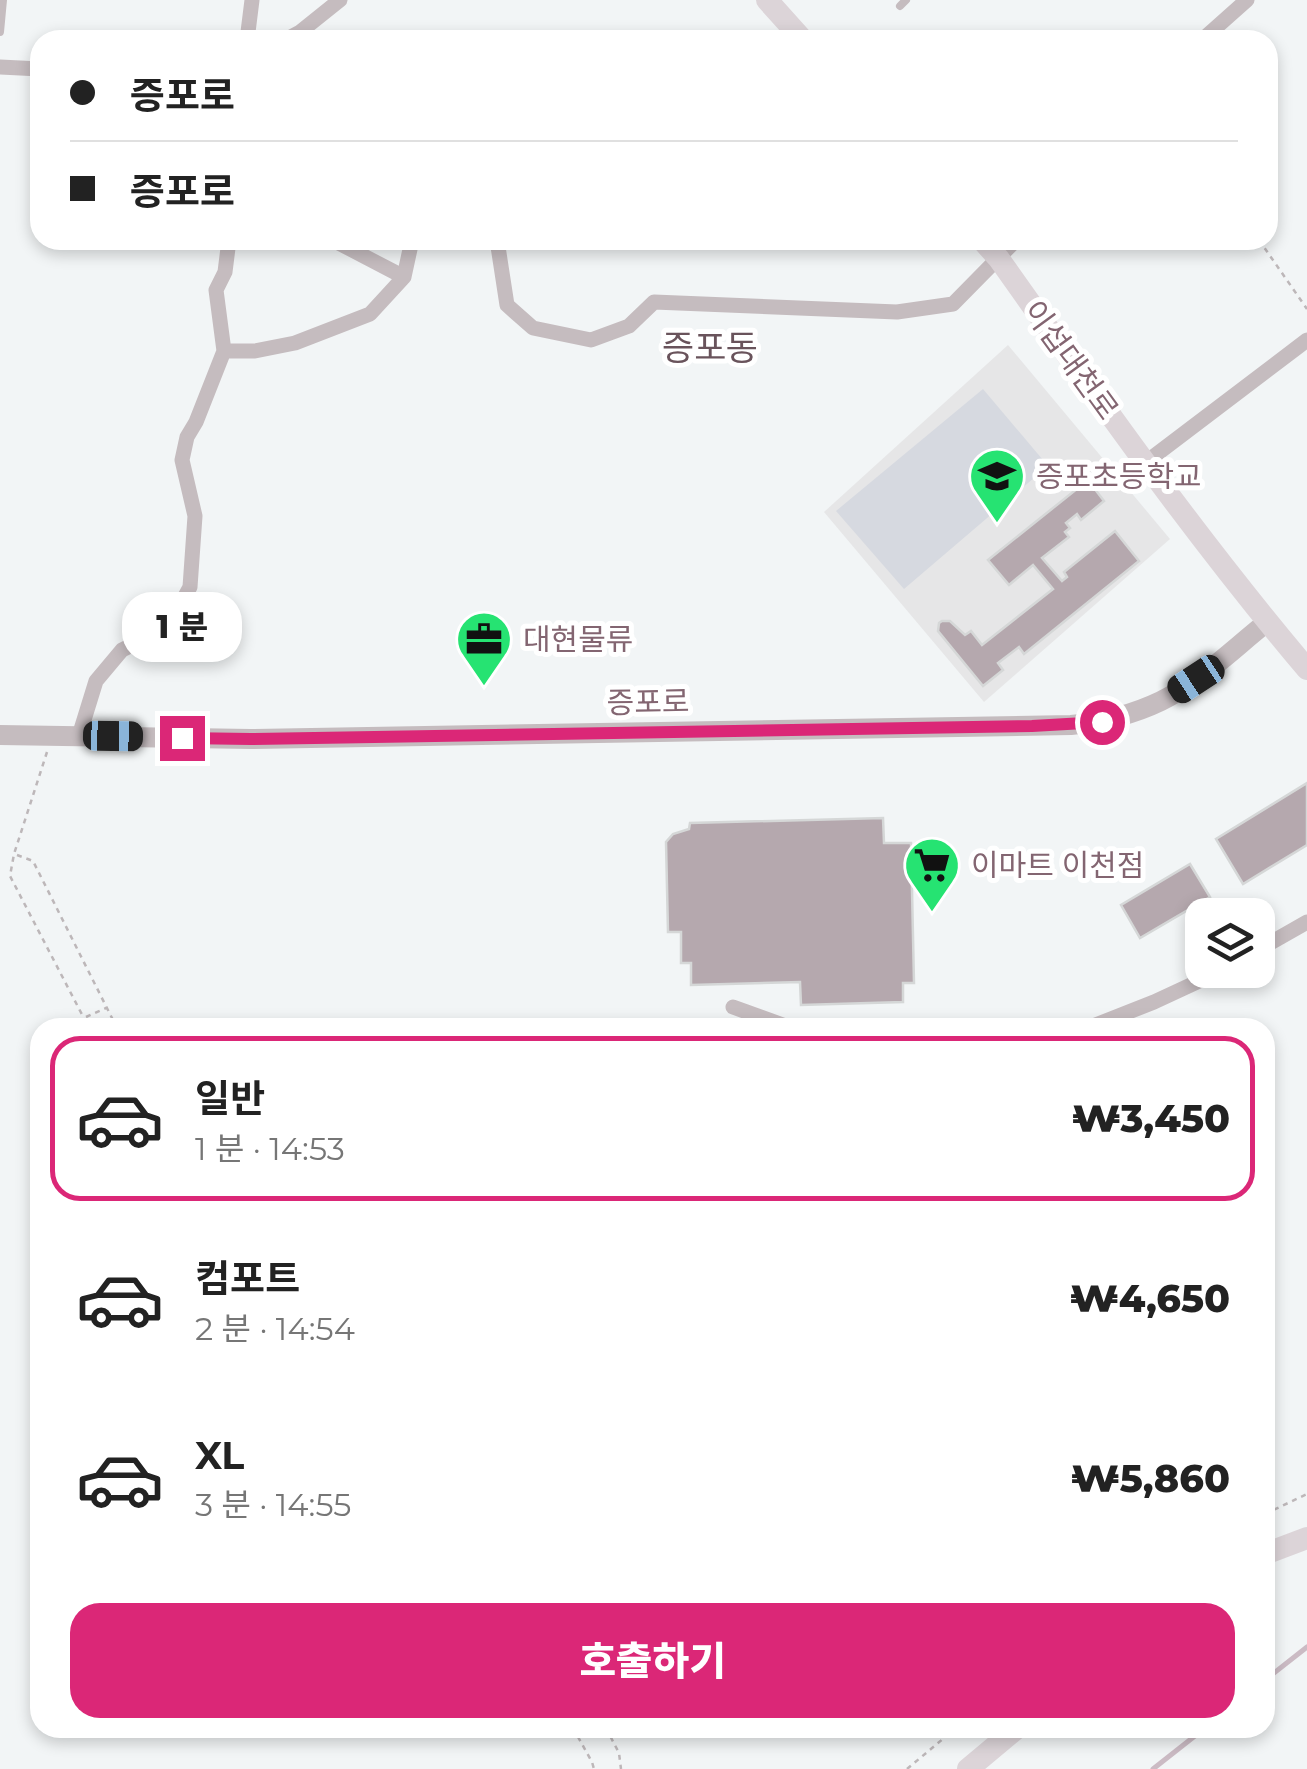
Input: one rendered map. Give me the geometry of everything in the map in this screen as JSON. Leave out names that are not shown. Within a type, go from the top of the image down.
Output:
[{"type":"main road","points":[[776,3],[796,30]]},
{"type":"main road","name":"이섭대천로","points":[[990,250],[1145,463],[1307,670]]},
{"type":"main road","points":[[1275,1550],[1307,1538]]},
{"type":"main road","points":[[968,1769],[1006,1738]]},
{"type":"street","points":[[249,30],[252,0]]},
{"type":"street","points":[[304,30],[340,0]]},
{"type":"street","points":[[1213,30],[1246,0]]},
{"type":"street","points":[[0,67],[30,68]]},
{"type":"street","points":[[78,736],[96,681],[122,650],[154,634],[177,612],[190,587],[195,516],[182,460],[186,437],[196,422],[224,350],[216,290],[225,272],[228,250]]},
{"type":"street","points":[[351,250],[404,278]]},
{"type":"street","points":[[224,350],[255,351],[294,343],[370,314],[404,278],[410,250]]},
{"type":"street","points":[[498,250],[506,305],[533,328],[591,340],[628,326],[654,302],[898,312],[953,304],[1008,250]]},
{"type":"street","points":[[1145,463],[1307,340]]},
{"type":"street","name":"증포로","points":[[0,735],[251,739],[1071,725],[1102,722],[1163,700],[1267,622]]},
{"type":"street","points":[[1275,940],[1307,922]]},
{"type":"street","points":[[1113,1018],[1185,988]]},
{"type":"street","points":[[733,1008],[762,1018]]},
{"type":"lane","points":[[0,32],[3,0]]},
{"type":"path","points":[[1266,250],[1307,308]]},
{"type":"path","points":[[52,736],[10,876],[84,1018],[106,1008]]},
{"type":"path","points":[[14,854],[33,861],[112,1018]]},
{"type":"path","points":[[1275,1509],[1307,1494]]},
{"type":"path","points":[[579,1738],[594,1769]]},
{"type":"path","points":[[611,1738],[622,1769]]},
{"type":"path","points":[[908,1769],[944,1738]]},
{"type":"shaded area","name":"증포초등학교","points":[[1008,345],[1170,539],[984,702],[824,512]]},
{"type":"shaded area","points":[[983,389],[1048,466],[904,589],[836,511]]},
{"type":"building","points":[[1088,480],[1104,501],[1081,520],[1077,514],[1066,523],[1069,537],[1042,558],[1062,581],[1067,577],[1064,572],[1115,531],[1139,561],[1024,654],[1019,647],[998,663],[1003,670],[983,686],[938,631],[939,623],[950,621],[965,635],[971,631],[982,645],[1053,589],[1033,565],[1009,585],[988,560]]},
{"type":"building","points":[[1307,783],[1307,845],[1243,884],[1216,839]]},
{"type":"building","points":[[883,818],[884,843],[911,843],[914,983],[903,983],[903,1002],[801,1005],[800,982],[691,985],[691,963],[681,963],[681,932],[668,932],[666,842],[673,834],[689,829],[690,823]]},
{"type":"building","points":[[1190,864],[1210,897],[1185,898],[1185,912],[1140,938],[1121,905]]},
{"type":"waterway","points":[[1275,1672],[1307,1647]]},
{"type":"waterway","points":[[1153,1769],[1192,1738]]},
{"type":"place","name":"증포초등학교","points":[[997,525]]},
{"type":"place","name":"대현물류","points":[[484,688]]},
{"type":"place","name":"이마트 이천점","points":[[932,914]]},
{"type":"district","name":"증포동","points":[[710,347]]},
{"type":"route","points":[[182,738],[1102,722]]}]
